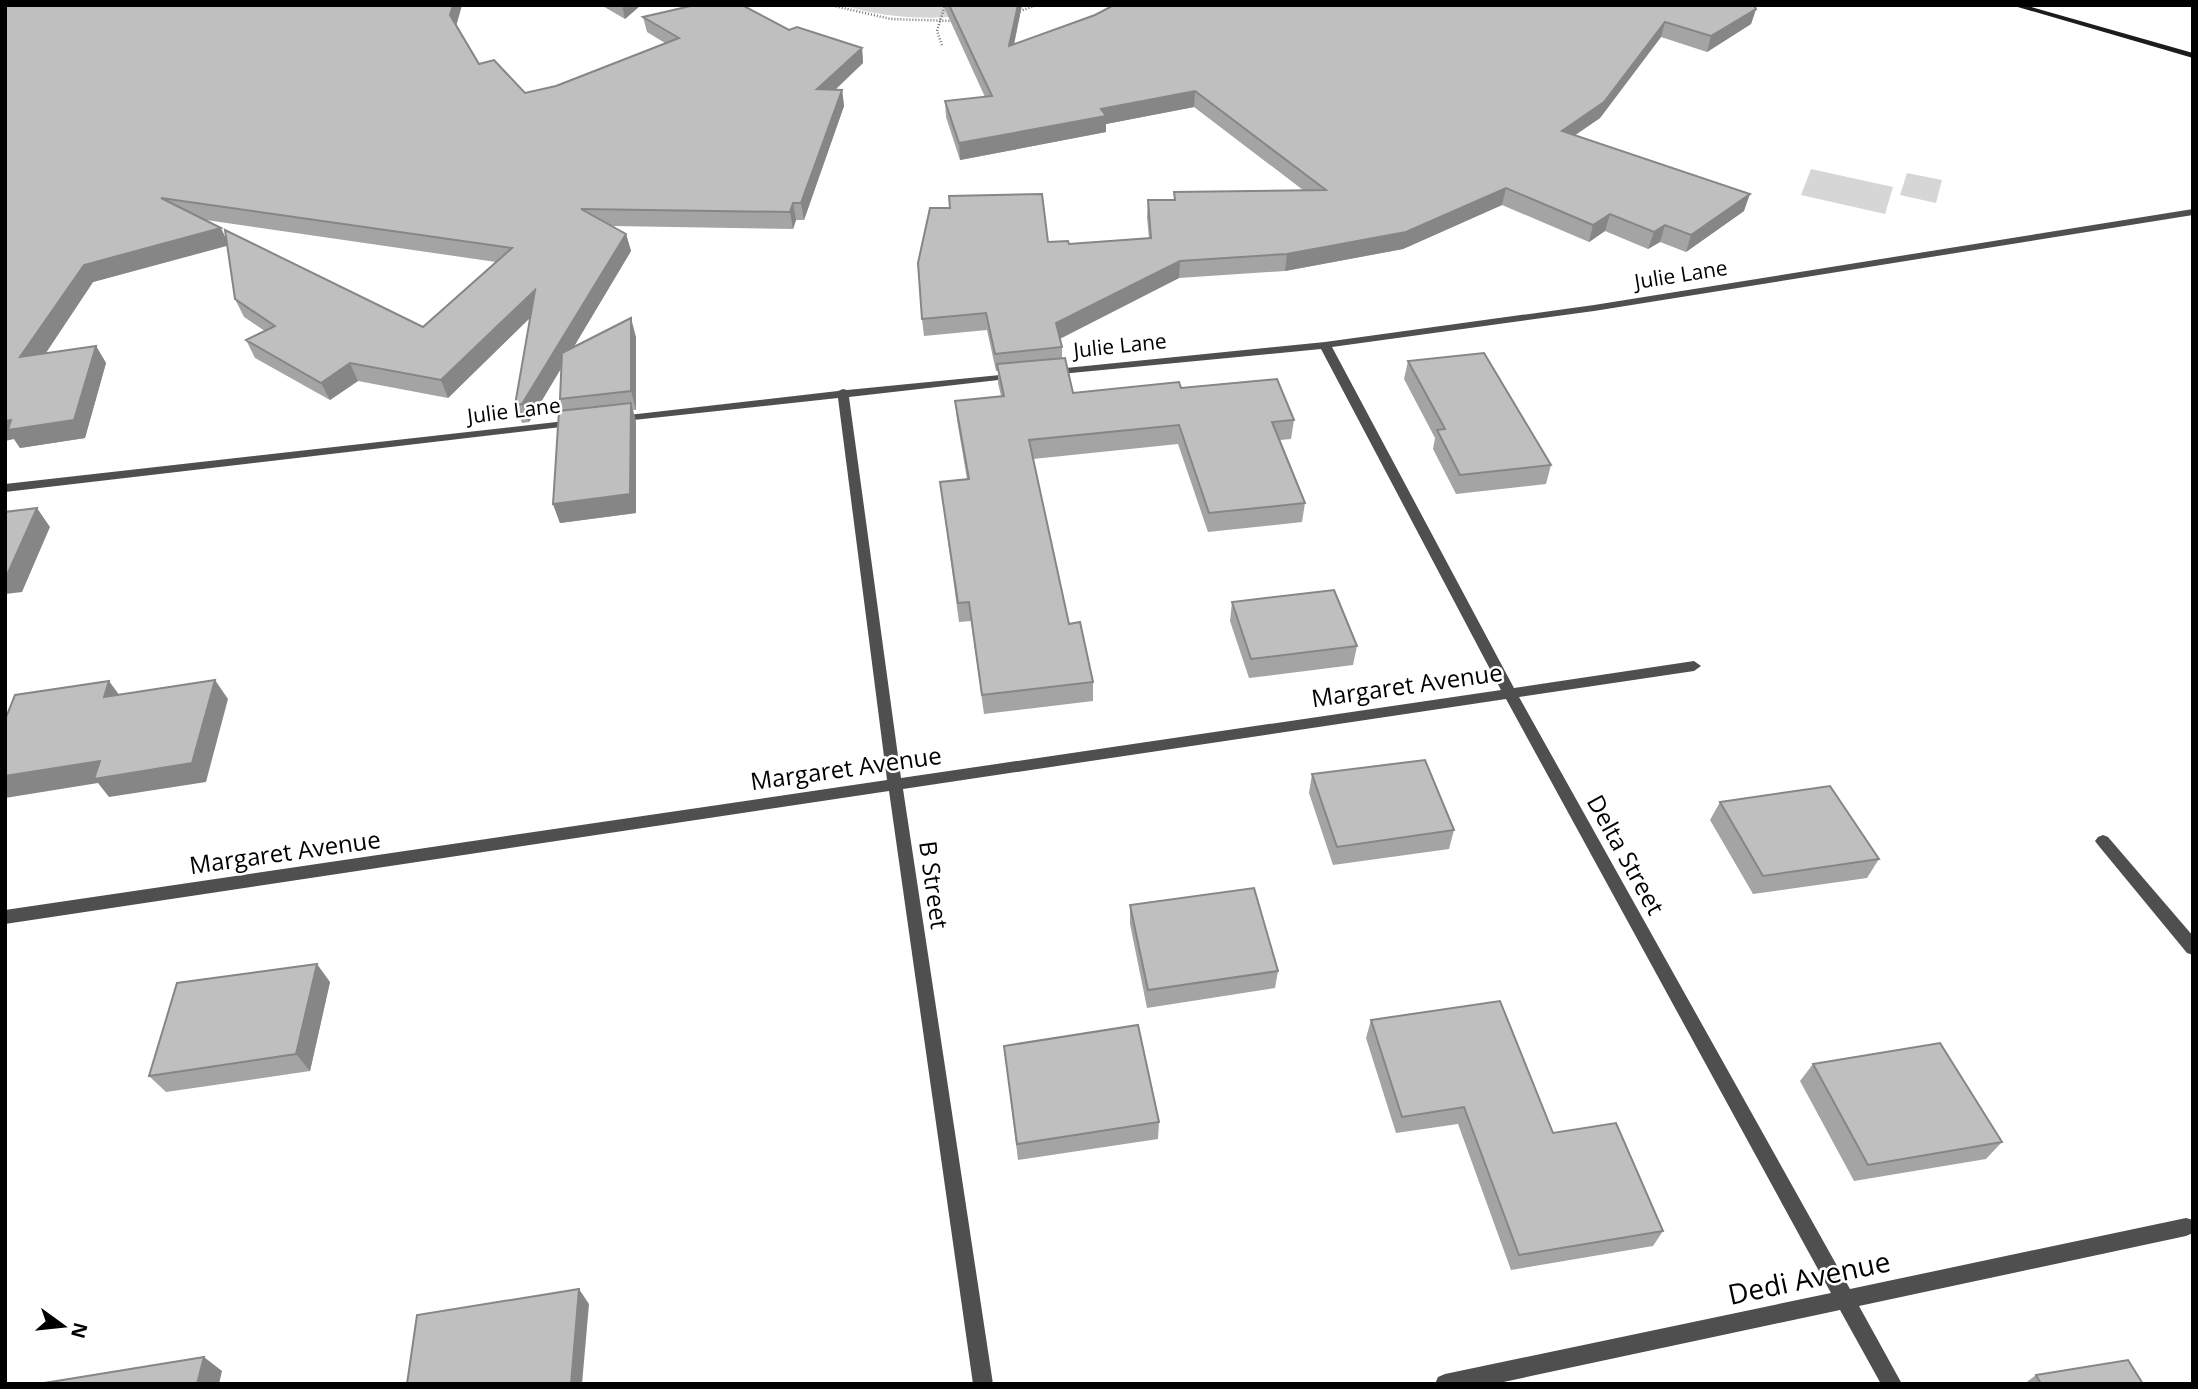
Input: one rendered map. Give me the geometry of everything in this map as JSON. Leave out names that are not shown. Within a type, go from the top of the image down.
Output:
[{"type":"main road","points":[[2015,5],[2193,56]]},
{"type":"street","name":"Julie Lane","points":[[1035,373],[1325,345],[1594,308],[2193,212]]},
{"type":"street","name":"Delta Street","points":[[1325,345],[1510,694],[1892,1384]]},
{"type":"street","points":[[608,419],[1022,375]]},
{"type":"street","name":"B Street","points":[[843,392],[895,785],[983,1384]]},
{"type":"street","name":"Julie Lane","points":[[5,488],[580,422]]},
{"type":"street","name":"Margaret Avenue","points":[[5,917],[1694,666]]},
{"type":"street","points":[[2103,841],[2193,948]]},
{"type":"street","name":"Dedi Avenue","points":[[1445,1384],[2186,1227]]},
{"type":"path","points":[[830,5],[866,16],[940,22],[961,20]]},
{"type":"path","points":[[942,45],[937,31],[945,5]]},
{"type":"path","points":[[1009,14],[1037,5]]},
{"type":"shaded area","points":[[842,5],[1027,5],[980,14],[934,18],[888,15]]},
{"type":"shaded area","points":[[1811,169],[1893,187],[1885,214],[1801,195]]},
{"type":"shaded area","points":[[1907,173],[1942,180],[1936,203],[1900,195]]},
{"type":"building","points":[[5,5],[453,5],[450,15],[479,64],[494,60],[525,93],[556,86],[679,38],[643,17],[695,5],[742,5],[789,30],[797,27],[862,48],[817,89],[842,90],[801,203],[793,203],[790,212],[581,209],[626,234],[522,404],[515,405],[535,290],[441,380],[350,363],[321,383],[246,340],[275,326],[235,299],[225,230],[423,327],[512,248],[161,198],[221,228],[84,265],[20,357],[96,346],[74,420],[8,430],[11,420],[5,421]]},
{"type":"building","points":[[949,5],[1018,5],[1009,46],[1095,15],[1114,5],[1754,5],[1756,9],[1711,36],[1665,22],[1604,102],[1562,131],[1750,194],[1691,235],[1665,225],[1654,232],[1610,214],[1593,225],[1506,188],[1406,232],[1287,254],[1180,261],[1056,323],[1062,347],[995,354],[986,313],[922,319],[918,263],[930,208],[950,208],[949,196],[1042,194],[1048,242],[1068,241],[1069,244],[1151,238],[1148,200],[1175,200],[1174,192],[1326,190],[1195,91],[1101,109],[1106,116],[959,143],[945,101],[992,96]]},
{"type":"building","points":[[631,318],[631,391],[560,399],[562,353]]},
{"type":"building","points":[[1484,353],[1551,465],[1460,475],[1437,430],[1445,429],[1408,361]]},
{"type":"building","points":[[1065,358],[1073,393],[1179,382],[1181,388],[1277,379],[1294,420],[1272,422],[1305,503],[1209,513],[1179,425],[1029,440],[1069,624],[1080,622],[1093,682],[982,695],[969,602],[958,603],[940,482],[969,479],[955,401],[1004,396],[997,364]]},
{"type":"building","points":[[631,403],[630,494],[553,504],[559,411]]},
{"type":"building","points":[[37,508],[8,573],[5,573],[5,512]]},
{"type":"building","points":[[1334,590],[1357,646],[1251,659],[1232,602]]},
{"type":"building","points":[[215,680],[192,763],[94,779],[100,761],[5,776],[5,720],[15,695],[109,681],[104,697]]},
{"type":"building","points":[[1425,760],[1454,830],[1337,847],[1312,774]]},
{"type":"building","points":[[1830,786],[1879,859],[1763,876],[1720,802]]},
{"type":"building","points":[[1254,888],[1278,971],[1148,990],[1130,905]]},
{"type":"building","points":[[317,964],[296,1054],[149,1076],[177,983]]},
{"type":"building","points":[[1500,1001],[1553,1133],[1616,1123],[1663,1231],[1519,1255],[1464,1107],[1402,1117],[1371,1020]]},
{"type":"building","points":[[1138,1025],[1159,1122],[1017,1144],[1004,1046]]},
{"type":"building","points":[[1940,1043],[2002,1142],[1868,1165],[1813,1064]]},
{"type":"building","points":[[579,1289],[571,1384],[407,1384],[417,1315]]},
{"type":"building","points":[[204,1357],[197,1384],[38,1384]]},
{"type":"building","points":[[2128,1360],[2143,1384],[2041,1384],[2036,1375]]}]
